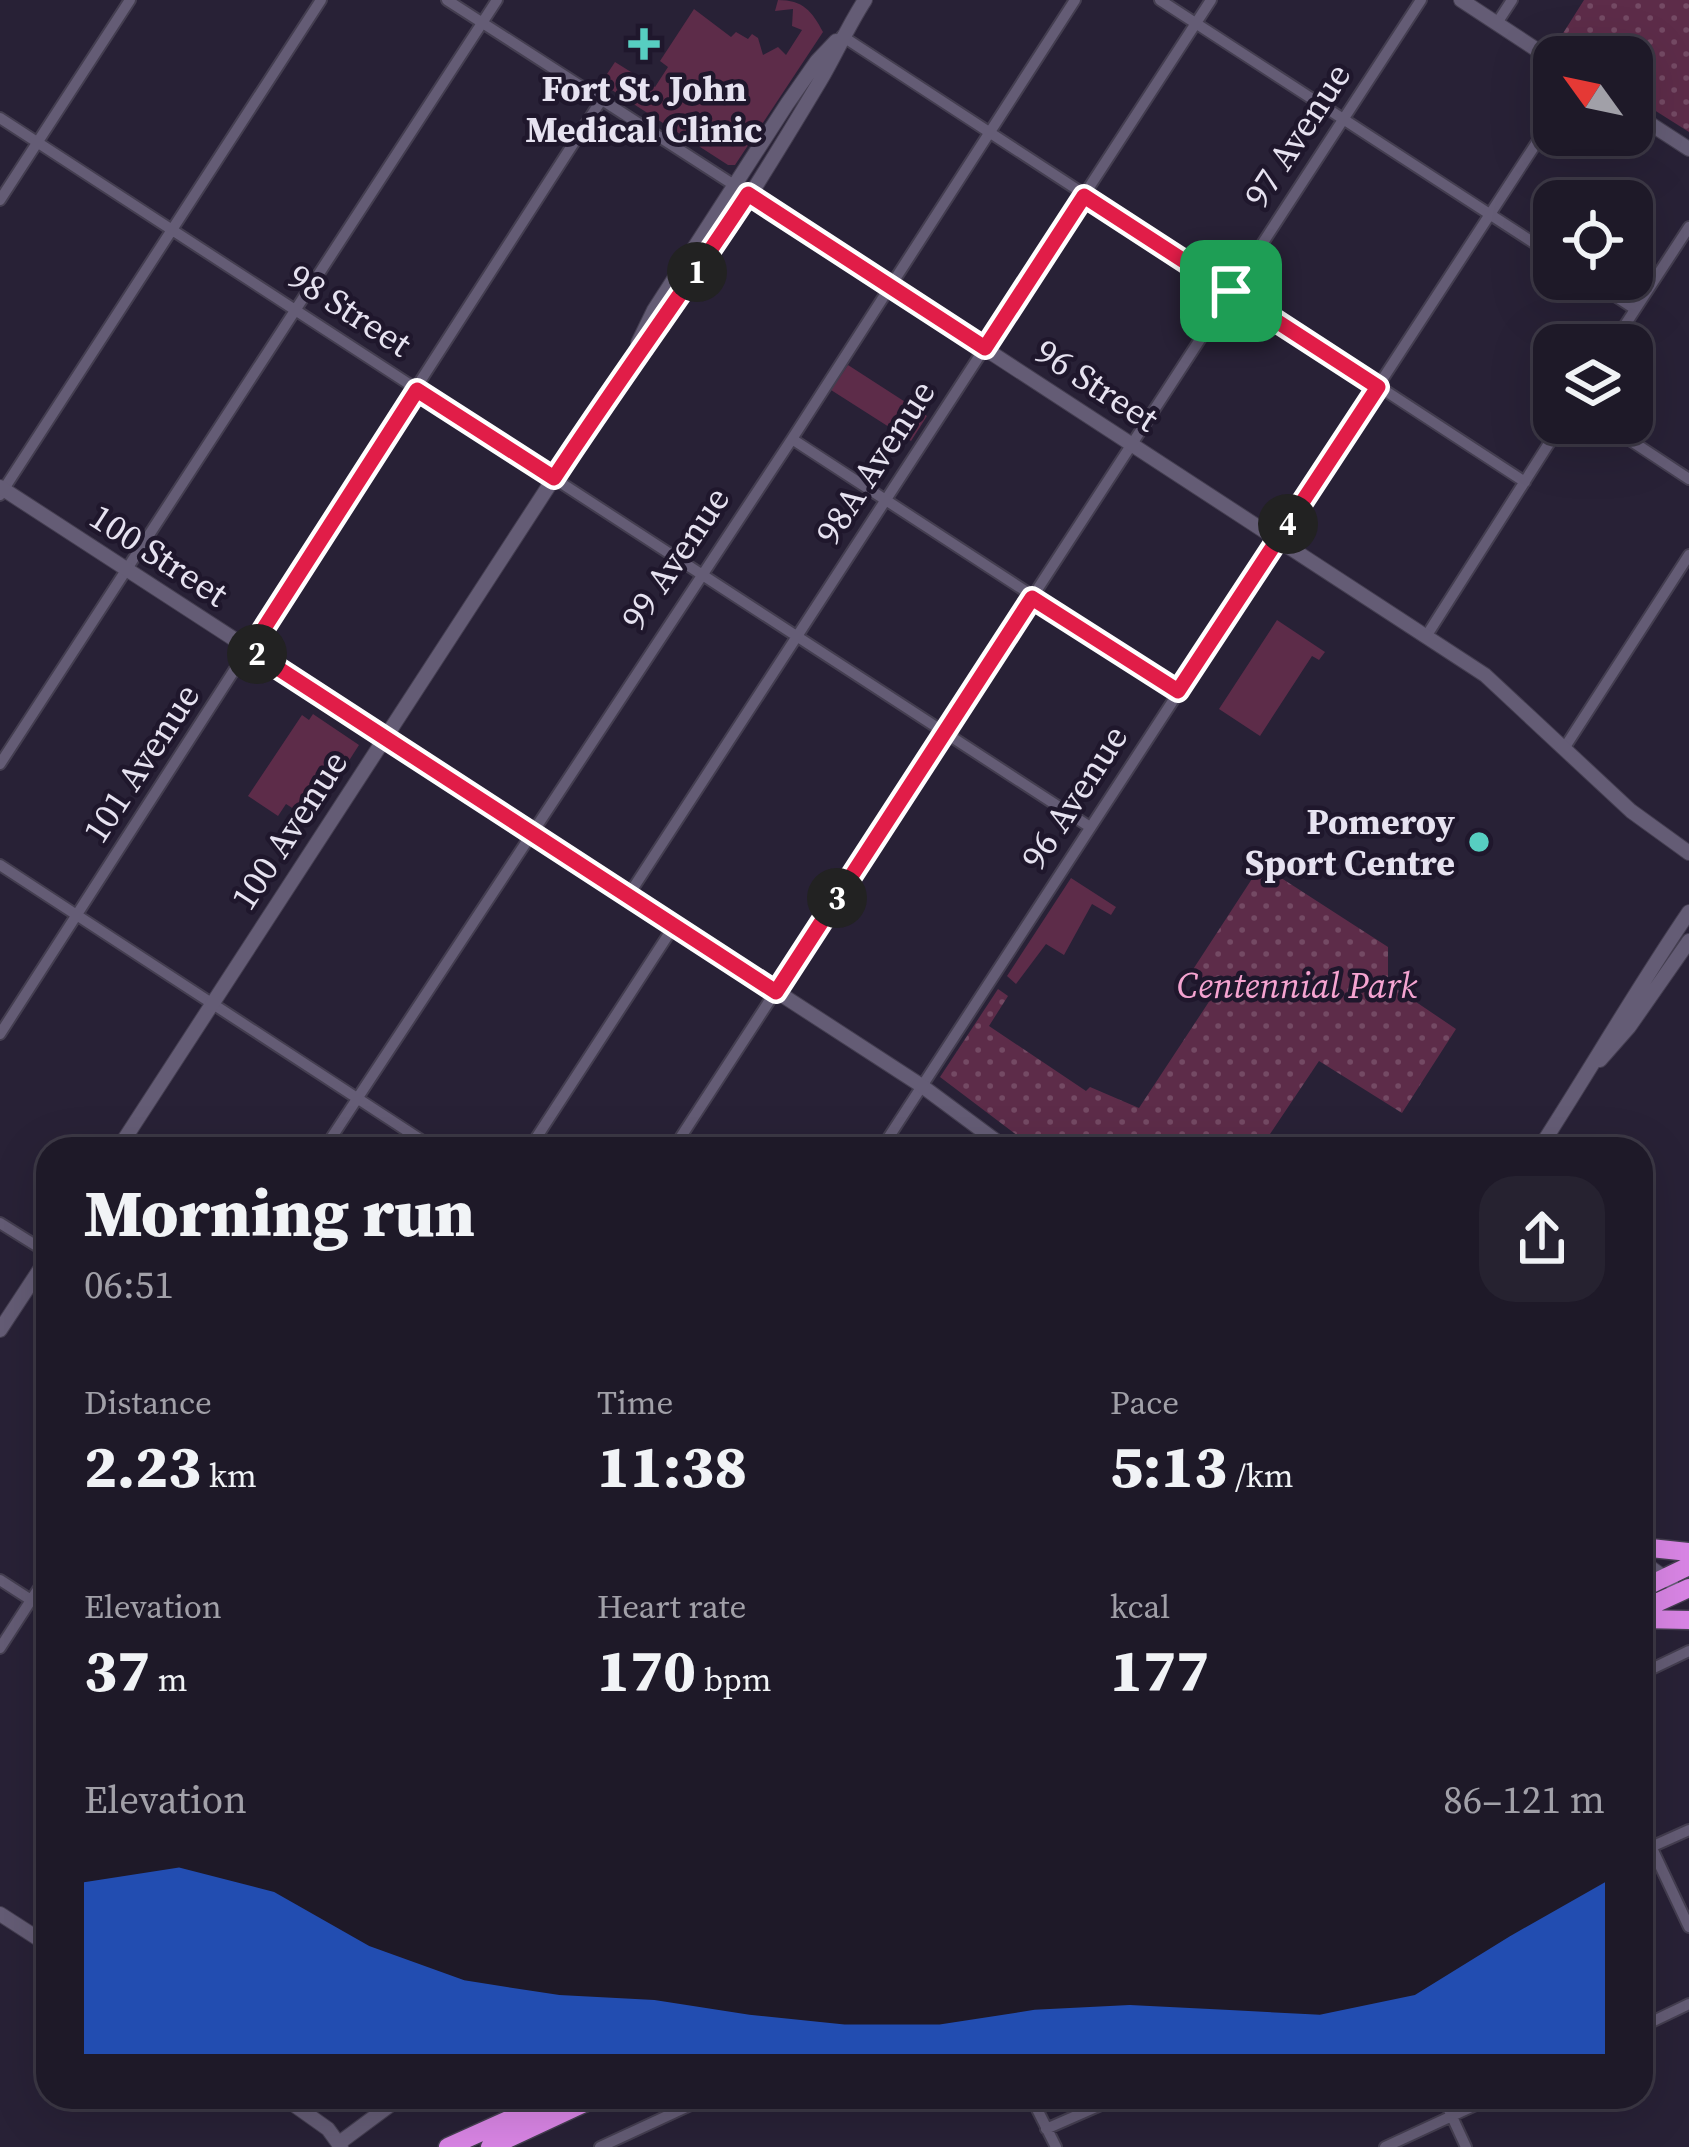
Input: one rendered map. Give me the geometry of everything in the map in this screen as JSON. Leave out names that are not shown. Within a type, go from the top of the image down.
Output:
[{"type":"highway","points":[[1653,1548],[1689,1552]]},
{"type":"highway","points":[[1653,1583],[1689,1566]]},
{"type":"highway","points":[[1653,1609],[1687,1591]]},
{"type":"highway","points":[[1653,1616],[1689,1620]]},
{"type":"highway","points":[[448,2147],[532,2109]]},
{"type":"highway","points":[[490,2147],[571,2109]]},
{"type":"main road","name":"100 Avenue","points":[[126,1137],[628,364],[666,319],[748,194],[865,0]]},
{"type":"main road","points":[[1461,0],[1533,47]]},
{"type":"main road","name":"100 Avenue","points":[[628,364],[654,310],[734,185],[817,61],[842,36]]},
{"type":"main road","points":[[1653,125],[1689,148]]},
{"type":"main road","name":"96 Street","points":[[734,185],[1498,684],[1631,811],[1689,853]]},
{"type":"main road","name":"100 Street","points":[[1,490],[922,1086],[991,1137]]},
{"type":"main road","points":[[1547,1137],[1689,912]]},
{"type":"main road","points":[[1592,1068],[1613,1047],[1689,941]]},
{"type":"main road","points":[[0,1330],[36,1274]]},
{"type":"main road","points":[[1653,1569],[1687,1591]]},
{"type":"main road","points":[[0,1914],[36,1937]]},
{"type":"main road","points":[[300,2109],[328,2129],[338,2146],[386,2109]]},
{"type":"street","points":[[0,200],[130,0]]},
{"type":"street","points":[[1,490],[321,0]]},
{"type":"street","name":"96 Street","points":[[447,0],[734,185]]},
{"type":"street","points":[[0,764],[496,0]]},
{"type":"street","name":"99 Avenue","points":[[331,1137],[699,574],[792,440],[1076,0]]},
{"type":"street","points":[[1160,0],[1533,242]]},
{"type":"street","name":"98A Avenue","points":[[628,896],[1211,0]]},
{"type":"street","name":"97 Avenue","points":[[681,1137],[1421,0]]},
{"type":"street","points":[[1497,23],[1512,0]]},
{"type":"street","points":[[842,36],[1525,482]]},
{"type":"street","name":"101 Avenue","points":[[0,1034],[602,99]]},
{"type":"street","name":"98 Street","points":[[0,118],[1090,827]]},
{"type":"street","name":"96 Avenue","points":[[889,1137],[1533,148]]},
{"type":"street","points":[[1625,324],[1689,227]]},
{"type":"street","points":[[1621,300],[1635,309]]},
{"type":"street","points":[[792,440],[1178,691]]},
{"type":"street","points":[[1427,635],[1549,444]]},
{"type":"street","points":[[1636,444],[1689,478]]},
{"type":"street","points":[[1564,747],[1689,555]]},
{"type":"street","points":[[0,865],[417,1137]]},
{"type":"street","points":[[537,1137],[674,926]]},
{"type":"street","points":[[0,1223],[36,1247]]},
{"type":"street","points":[[0,1580],[31,1600]]},
{"type":"street","points":[[0,1648],[36,1592]]},
{"type":"street","points":[[1653,1668],[1689,1651]]},
{"type":"street","points":[[1653,1846],[1689,1830]]},
{"type":"street","points":[[1653,1851],[1689,1927]]},
{"type":"street","points":[[1653,2020],[1689,2004]]},
{"type":"street","points":[[600,2147],[681,2109]]},
{"type":"street","points":[[1036,2109],[1055,2147]]},
{"type":"street","points":[[1046,2129],[1092,2109]]},
{"type":"street","points":[[1449,2109],[1466,2147]]},
{"type":"street","points":[[1385,2147],[1467,2109]]},
{"type":"green space","points":[[778,0],[806,8],[823,32],[735,165],[728,165],[601,83],[615,62],[655,87],[668,67],[660,61],[694,9],[731,37],[736,32],[758,38],[763,55],[778,47],[786,55],[802,30],[792,26],[793,9],[775,11]]},
{"type":"green space","points":[[1584,0],[1689,0],[1689,132],[1653,109],[1653,36],[1561,36]]},
{"type":"green space","points":[[848,365],[927,416],[911,441],[831,390]]},
{"type":"green space","points":[[1277,620],[1325,652],[1319,660],[1312,656],[1260,736],[1219,709]]},
{"type":"green space","points":[[313,714],[359,745],[311,820],[286,804],[278,816],[248,796],[302,715],[309,720]]},
{"type":"green space","name":"Centennial Park","points":[[1261,865],[1388,947],[1388,983],[1456,1029],[1402,1113],[1319,1061],[1268,1137],[1019,1137],[940,1077],[998,989],[1008,996],[989,1026],[1086,1091],[1090,1087],[1139,1108],[1218,988],[1192,971]]},
{"type":"green space","points":[[1071,878],[1116,907],[1111,915],[1092,904],[1064,955],[1046,944],[1016,984],[1007,976]]},
{"type":"place","name":"Fort St. John Medical Clinic","points":[[644,44]]},
{"type":"place","name":"Pomeroy Sport Centre","points":[[1479,842]]},
{"type":"route","points":[[748,194],[985,348],[1084,196],[1231,291],[1378,387],[1178,691],[1032,598],[776,992],[250,650],[417,390],[554,478],[748,194]]}]
